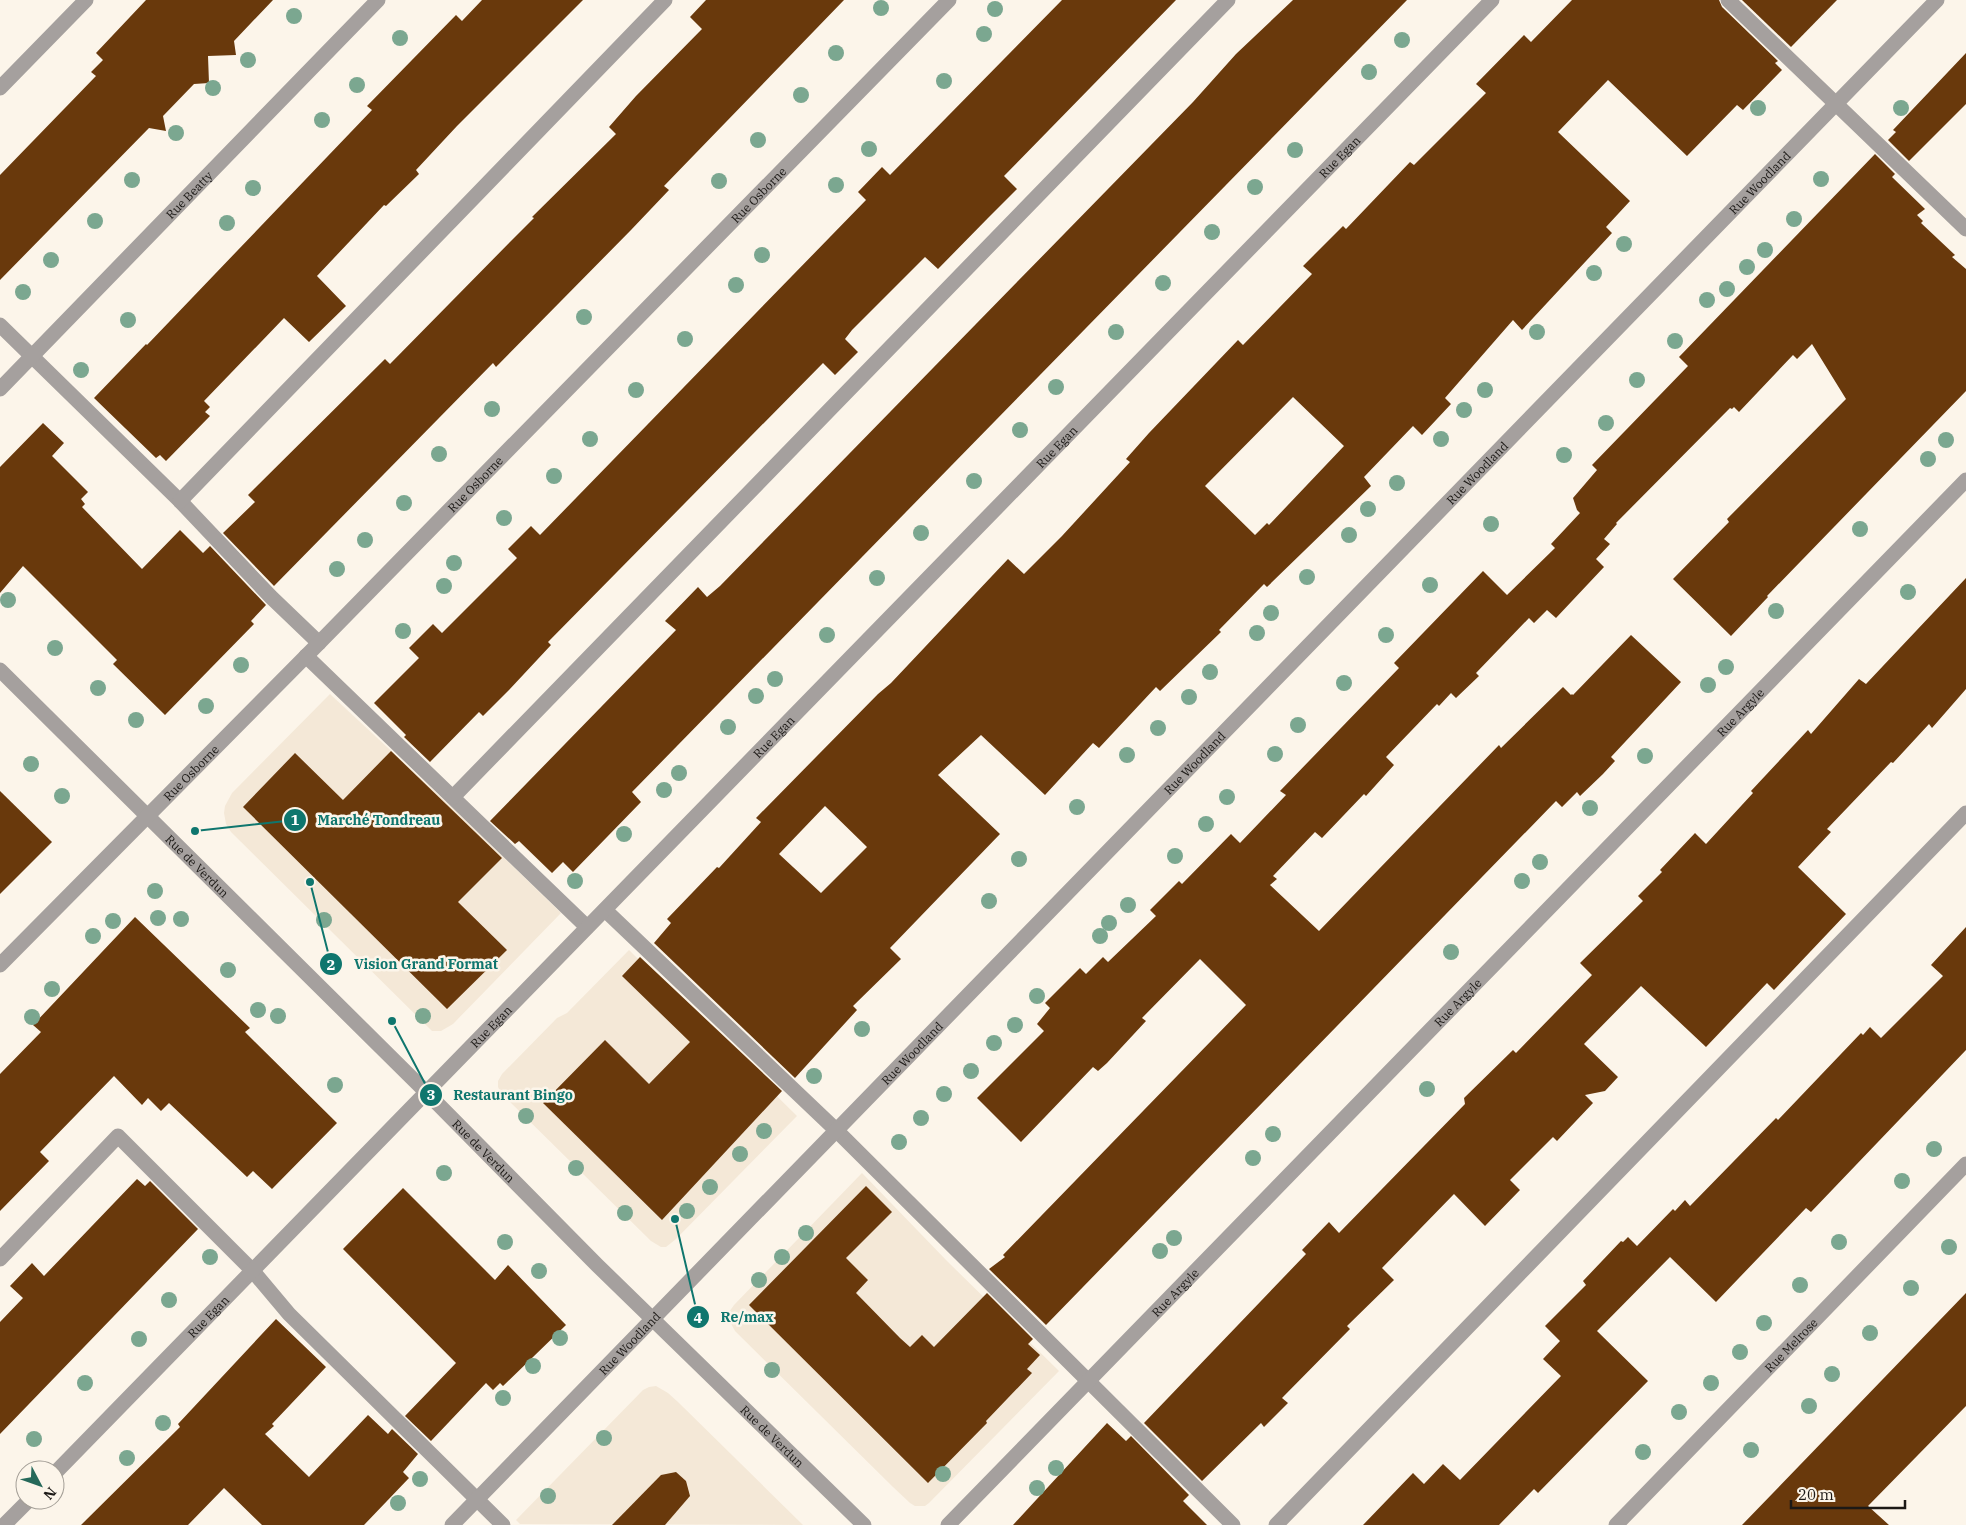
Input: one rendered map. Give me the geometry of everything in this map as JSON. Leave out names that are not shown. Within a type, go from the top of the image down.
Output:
[{"type":"street","points":[[0,88],[86,0]]},
{"type":"street","name":"Rue Beatty","points":[[0,389],[378,0]]},
{"type":"street","points":[[180,500],[665,0]]},
{"type":"street","name":"Rue Osborne","points":[[0,965],[319,643],[949,0]]},
{"type":"street","points":[[453,797],[1228,0]]},
{"type":"street","name":"Rue Egan","points":[[65,1463],[1492,0]]},
{"type":"street","points":[[1728,0],[1966,229]]},
{"type":"street","name":"Rue Woodland","points":[[452,1525],[1937,0]]},
{"type":"street","points":[[0,325],[180,500],[272,597],[319,643]]},
{"type":"street","name":"Rue Argyle","points":[[948,1525],[1966,480]]},
{"type":"street","points":[[306,656],[587,927]]},
{"type":"street","name":"Rue de Verdun","points":[[0,670],[426,1092],[590,1258],[864,1525]]},
{"type":"street","points":[[1276,1525],[1966,814]]},
{"type":"street","points":[[605,910],[836,1130],[1087,1382],[1233,1525]]},
{"type":"street","points":[[0,1260],[118,1136],[252,1270],[288,1314],[503,1525]]},
{"type":"street","name":"Rue Melrose","points":[[1616,1525],[1966,1164]]},
{"type":"street","points":[[4,1525],[19,1510]]},
{"type":"shaded area","points":[[330,694],[459,814],[561,913],[453,1024],[441,1031],[432,1031],[231,832],[226,824],[225,806],[232,793]]},
{"type":"shaded area","points":[[629,950],[797,1116],[666,1247],[661,1247],[651,1241],[501,1093],[498,1087],[498,1081],[502,1074],[557,1018],[567,1013]]},
{"type":"shaded area","points":[[862,1173],[947,1261],[1059,1371],[925,1506],[915,1506],[893,1487],[735,1331],[729,1320],[729,1312],[734,1305]]},
{"type":"shaded area","points":[[656,1386],[678,1402],[803,1525],[520,1524],[516,1520],[643,1390]]},
{"type":"building","points":[[146,0],[273,0],[234,41],[236,55],[208,56],[209,83],[194,84],[163,116],[166,131],[149,128],[0,280],[0,175],[96,76],[91,72],[103,60],[96,53]]},
{"type":"building","points":[[482,0],[583,0],[457,126],[416,170],[419,174],[386,206],[384,205],[317,276],[346,306],[309,342],[284,318],[204,401],[210,407],[205,412],[210,416],[166,461],[160,455],[156,458],[94,398],[372,110],[367,106],[456,15],[462,21]]},
{"type":"building","points":[[706,0],[844,0],[664,186],[669,190],[631,230],[496,367],[493,363],[274,586],[223,533],[255,502],[248,495],[385,359],[390,364],[534,218],[532,217],[616,134],[609,127],[636,96],[702,29],[690,17]]},
{"type":"building","points":[[1062,0],[1176,0],[1004,176],[1017,189],[938,269],[925,257],[852,330],[845,339],[858,352],[835,375],[823,363],[548,642],[551,645],[509,690],[483,716],[479,712],[430,762],[404,737],[406,735],[374,703],[419,658],[409,648],[433,624],[442,633],[517,558],[508,549],[531,526],[540,535],[866,200],[858,192],[882,167],[890,175]]},
{"type":"building","points":[[1293,0],[1407,0],[632,792],[641,802],[573,872],[563,862],[552,873],[519,841],[515,844],[490,821],[676,630],[665,621],[698,587],[707,597],[720,586],[1193,102],[1236,54]]},
{"type":"building","points":[[1572,0],[1719,0],[1722,7],[1778,61],[1775,63],[1782,70],[1743,110],[1737,105],[1687,156],[1608,80],[1558,132],[1630,201],[1606,227],[1612,233],[1522,330],[1513,320],[1445,398],[1451,404],[1422,435],[1413,426],[1364,477],[1371,486],[1267,587],[1264,584],[1219,630],[1221,632],[1160,691],[1156,687],[1099,748],[1093,743],[1045,795],[981,735],[938,775],[1000,834],[890,948],[901,959],[853,1006],[857,1010],[795,1078],[654,943],[671,923],[667,919],[717,867],[719,868],[761,822],[756,818],[891,683],[1008,559],[1024,574],[1062,536],[1130,462],[1126,459],[1149,433],[1238,340],[1243,345],[1312,274],[1303,266],[1343,226],[1346,229],[1410,162],[1414,165],[1486,93],[1476,84],[1524,35],[1531,42]],"holes":[[[1293,397],[1344,446],[1269,525],[1267,523],[1255,535],[1205,486]],[[825,806],[867,847],[821,893],[779,854]]]},
{"type":"building","points":[[1742,0],[1837,0],[1791,47]]},
{"type":"building","points":[[1966,53],[1966,104],[1909,161],[1888,140],[1896,132],[1893,130]]},
{"type":"building","points":[[1875,154],[1895,174],[1892,177],[1925,209],[1917,215],[1923,221],[1921,223],[1955,255],[1952,257],[1966,269],[1966,391],[1767,596],[1731,636],[1673,579],[1729,522],[1727,519],[1846,399],[1812,344],[1797,359],[1793,355],[1739,412],[1734,407],[1730,408],[1616,523],[1604,539],[1610,544],[1596,559],[1604,567],[1556,618],[1547,610],[1534,623],[1529,618],[1476,673],[1479,676],[1456,698],[1451,693],[1439,706],[1437,704],[1386,757],[1394,765],[1366,796],[1364,794],[1322,838],[1315,832],[1273,876],[1277,879],[1270,885],[1319,931],[1499,745],[1501,748],[1563,687],[1573,695],[1631,635],[1681,682],[1611,757],[1615,761],[1603,774],[1580,796],[1577,792],[1562,807],[1556,801],[1046,1325],[989,1269],[1005,1257],[1003,1255],[1246,1005],[1200,959],[1142,1018],[1146,1021],[1107,1063],[1098,1071],[1093,1067],[1021,1142],[977,1098],[1044,1031],[1037,1024],[1050,1008],[1045,1003],[1080,968],[1086,974],[1103,957],[1108,962],[1156,916],[1150,910],[1179,881],[1182,884],[1231,834],[1240,843],[1286,795],[1280,791],[1399,668],[1394,663],[1483,571],[1507,595],[1555,548],[1551,544],[1580,513],[1573,498],[1597,470],[1592,465],[1688,366],[1679,357]]},
{"type":"building","points":[[43,423],[64,443],[52,456],[88,492],[81,499],[85,504],[82,507],[142,569],[180,530],[203,553],[210,546],[266,605],[251,621],[254,624],[165,715],[113,664],[117,660],[23,566],[0,593],[0,467]]},
{"type":"building","points":[[1966,578],[1966,689],[1932,728],[1929,724],[1827,829],[1831,832],[1798,867],[1846,914],[1774,990],[1767,983],[1706,1047],[1641,986],[1584,1044],[1618,1077],[1605,1091],[1585,1095],[1593,1103],[1557,1141],[1553,1137],[1510,1180],[1520,1190],[1485,1226],[1454,1194],[1382,1268],[1394,1280],[1347,1326],[1350,1329],[1282,1398],[1288,1403],[1264,1427],[1261,1423],[1202,1481],[1144,1423],[1306,1254],[1302,1250],[1329,1222],[1339,1233],[1465,1104],[1464,1098],[1513,1050],[1516,1053],[1592,975],[1580,963],[1643,901],[1638,896],[1662,872],[1660,870],[1695,833],[1706,844],[1753,793],[1751,791],[1808,730],[1811,734],[1859,679],[1866,684]]},
{"type":"building","points":[[391,751],[502,858],[458,902],[507,950],[447,1009],[243,807],[295,753],[343,800]]},
{"type":"building","points":[[0,791],[52,842],[0,894]]},
{"type":"building","points":[[135,917],[250,1028],[245,1032],[337,1123],[272,1189],[253,1171],[247,1177],[169,1103],[161,1111],[148,1098],[142,1105],[114,1076],[40,1152],[49,1161],[0,1211],[0,1074],[41,1032],[33,1025]]},
{"type":"building","points":[[1966,927],[1966,1050],[1811,1212],[1806,1208],[1716,1302],[1670,1257],[1597,1331],[1648,1381],[1538,1493],[1534,1489],[1499,1525],[1363,1525],[1413,1473],[1424,1484],[1443,1464],[1460,1480],[1561,1376],[1543,1359],[1560,1341],[1545,1326],[1586,1285],[1583,1281],[1621,1241],[1623,1242],[1628,1237],[1637,1246],[1673,1209],[1675,1211],[1685,1200],[1690,1206],[1776,1118],[1778,1120],[1861,1033],[1863,1035],[1870,1027],[1881,1038],[1943,976],[1931,965]]},
{"type":"building","points":[[640,957],[782,1091],[662,1220],[543,1103],[605,1040],[649,1084],[690,1042],[622,976]]},
{"type":"building","points":[[137,1179],[145,1186],[150,1181],[198,1229],[0,1434],[0,1322],[23,1298],[10,1286],[32,1263],[44,1276]]},
{"type":"building","points":[[866,1186],[892,1212],[846,1258],[868,1280],[856,1293],[900,1338],[910,1347],[922,1335],[934,1347],[987,1293],[1033,1339],[1028,1344],[1040,1355],[1027,1369],[1032,1373],[986,1421],[987,1423],[928,1483],[749,1305]]},
{"type":"building","points":[[403,1188],[495,1280],[508,1265],[566,1325],[503,1386],[500,1383],[493,1390],[486,1383],[431,1441],[405,1416],[456,1363],[343,1249]]},
{"type":"building","points":[[1966,1293],[1966,1406],[1868,1506],[1889,1525],[1742,1525]]},
{"type":"building","points":[[276,1319],[326,1367],[272,1424],[274,1426],[265,1434],[309,1477],[368,1415],[388,1434],[392,1429],[418,1454],[403,1472],[409,1478],[364,1525],[262,1525],[224,1488],[188,1525],[81,1525],[180,1427],[178,1424]]},
{"type":"building","points":[[1107,1423],[1126,1441],[1131,1436],[1189,1495],[1183,1501],[1207,1525],[1013,1525]]},
{"type":"building","points":[[676,1472],[686,1481],[690,1496],[665,1525],[612,1525],[661,1475]]},
{"type":"place","name":"Marché Tondreau","points":[[195,831]]},
{"type":"place","name":"Vision Grand Format","points":[[310,882]]},
{"type":"place","name":"Restaurant Bingo","points":[[392,1021]]},
{"type":"place","name":"Re/max","points":[[675,1219]]}]
